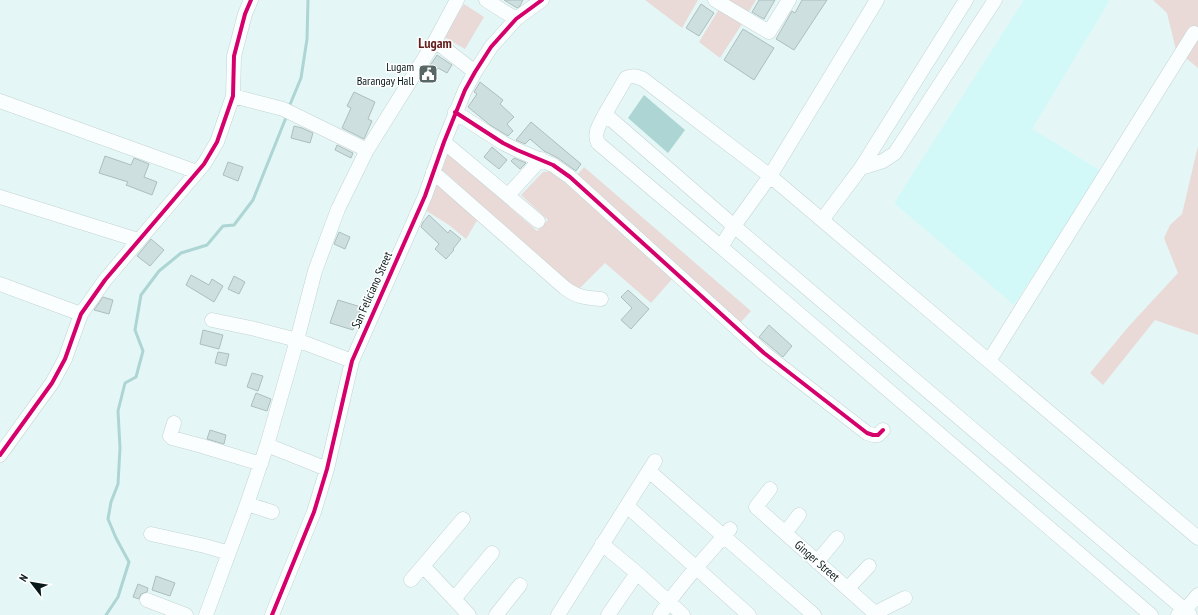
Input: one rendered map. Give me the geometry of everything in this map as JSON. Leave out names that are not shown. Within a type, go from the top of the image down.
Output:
[{"type":"street","points":[[0,455],[52,383],[65,359],[81,314],[105,280],[204,164],[217,142],[233,96],[234,56],[245,14],[251,0]]},
{"type":"street","points":[[206,615],[268,446],[315,271],[338,209],[367,150],[435,42],[457,0]]},
{"type":"street","points":[[486,0],[516,19]]},
{"type":"street","name":"San Feliciano Street","points":[[272,615],[314,512],[327,469],[352,361],[418,211],[455,112],[475,72],[492,47],[516,19],[542,0]]},
{"type":"street","points":[[715,0],[769,32],[789,0]]},
{"type":"street","points":[[721,247],[734,226],[770,176],[877,0]]},
{"type":"street","points":[[822,220],[861,168],[966,0]]},
{"type":"street","points":[[861,168],[883,161],[895,153],[995,0]]},
{"type":"street","points":[[989,361],[1194,33]]},
{"type":"street","points":[[435,42],[475,72]]},
{"type":"street","points":[[1151,615],[598,143],[596,138],[597,128],[626,78],[636,76],[643,79],[770,176],[1198,538]]},
{"type":"street","points":[[233,96],[288,112],[367,150]]},
{"type":"street","points":[[0,101],[197,172]]},
{"type":"street","points":[[455,112],[503,143],[553,165],[570,177],[764,353],[867,433],[878,435],[883,430]]},
{"type":"street","points":[[605,114],[1184,614],[1198,595]]},
{"type":"street","points":[[444,142],[538,221]]},
{"type":"street","points":[[508,196],[541,159]]},
{"type":"street","points":[[433,172],[572,294],[601,300]]},
{"type":"street","points":[[0,197],[138,240]]},
{"type":"street","points":[[0,284],[81,314]]},
{"type":"street","points":[[212,320],[297,340],[352,361]]},
{"type":"street","points":[[174,423],[170,436],[172,438],[261,464]]},
{"type":"street","points":[[268,446],[327,469]]},
{"type":"street","points":[[558,615],[652,466],[727,533],[814,615]]},
{"type":"street","name":"Ginger Street","points":[[770,489],[756,506],[876,614]]},
{"type":"street","points":[[247,504],[272,512]]},
{"type":"street","points":[[627,506],[749,615]]},
{"type":"street","points":[[785,532],[799,515]]},
{"type":"street","points":[[411,580],[463,519]]},
{"type":"street","points":[[660,615],[668,602],[727,533]]},
{"type":"street","points":[[151,534],[229,553]]},
{"type":"street","points":[[817,562],[837,538]]},
{"type":"street","points":[[602,544],[683,615]]},
{"type":"street","points":[[454,599],[492,552]]},
{"type":"street","points":[[423,566],[469,615]]},
{"type":"street","points":[[848,588],[869,566]]},
{"type":"street","points":[[608,615],[637,574]]},
{"type":"street","points":[[496,615],[520,584]]},
{"type":"street","points":[[876,614],[905,598]]},
{"type":"street","points":[[147,600],[186,615]]},
{"type":"shaded area","points":[[645,0],[698,0],[682,28]]},
{"type":"shaded area","points":[[726,0],[756,0],[748,13]]},
{"type":"shaded area","points":[[1024,0],[1110,0],[1032,129],[1101,171],[1014,305],[894,203]]},
{"type":"shaded area","points":[[1153,0],[1198,0],[1198,68],[1176,50],[1167,13]]},
{"type":"shaded area","points":[[464,4],[484,17],[465,49],[444,37]]},
{"type":"shaded area","points":[[719,9],[742,24],[720,58],[699,42]]},
{"type":"shaded area","points":[[644,95],[685,130],[668,153],[628,118]]},
{"type":"shaded area","points":[[1198,146],[1198,335],[1155,320],[1103,385],[1090,373],[1129,326],[1178,273],[1164,238],[1170,225],[1182,214]]},
{"type":"shaded area","points":[[444,149],[537,231],[548,220],[521,195],[543,172],[551,171],[562,178],[673,278],[651,303],[605,263],[577,291],[439,167]]},
{"type":"shaded area","points":[[584,167],[751,311],[740,323],[575,177]]},
{"type":"shaded area","points":[[434,181],[478,219],[466,239],[449,225],[425,210]]},
{"type":"building","points":[[504,0],[523,0],[517,8]]},
{"type":"building","points":[[759,0],[775,0],[764,19],[752,12]]},
{"type":"building","points":[[802,0],[827,0],[794,50],[776,39],[792,11],[795,13]]},
{"type":"building","points":[[701,4],[714,13],[699,36],[686,28]]},
{"type":"building","points":[[743,29],[774,48],[754,80],[724,60]]},
{"type":"building","points":[[437,55],[452,65],[447,73],[438,68],[429,82],[422,78]]},
{"type":"building","points":[[480,82],[503,100],[500,104],[514,117],[507,124],[513,131],[508,136],[490,125],[468,107],[477,94],[474,92]]},
{"type":"building","points":[[354,92],[375,102],[368,119],[372,121],[364,139],[342,128],[351,108],[347,106]]},
{"type":"building","points":[[531,122],[581,164],[576,171],[558,158],[544,151],[530,139],[525,144],[516,140]]},
{"type":"building","points":[[294,126],[313,133],[310,143],[291,138]]},
{"type":"building","points":[[337,145],[353,153],[351,158],[335,150]]},
{"type":"building","points":[[492,147],[507,160],[499,169],[484,157]]},
{"type":"building","points":[[105,156],[131,165],[134,158],[149,164],[144,177],[157,182],[152,195],[126,185],[128,182],[99,173]]},
{"type":"building","points":[[514,158],[526,163],[520,169],[511,161]]},
{"type":"building","points":[[228,162],[243,167],[238,181],[223,175]]},
{"type":"building","points":[[429,215],[448,233],[450,230],[461,239],[446,259],[435,249],[439,244],[421,227]]},
{"type":"building","points":[[339,232],[350,237],[345,249],[334,244]]},
{"type":"building","points":[[151,239],[164,250],[150,266],[137,256]]},
{"type":"building","points":[[191,275],[209,285],[212,279],[223,286],[214,302],[186,285]]},
{"type":"building","points":[[234,276],[245,282],[239,294],[228,289]]},
{"type":"building","points":[[628,290],[649,309],[631,329],[621,320],[632,308],[621,297]]},
{"type":"building","points":[[103,297],[113,300],[109,314],[94,310]]},
{"type":"building","points":[[338,300],[361,307],[353,330],[330,323]]},
{"type":"building","points":[[769,325],[792,346],[783,357],[759,337]]},
{"type":"building","points":[[203,330],[223,335],[219,349],[200,344]]},
{"type":"building","points":[[218,352],[229,354],[226,366],[215,363]]},
{"type":"building","points":[[252,373],[263,376],[258,391],[247,387]]},
{"type":"building","points":[[256,393],[271,399],[267,411],[251,406]]},
{"type":"building","points":[[210,430],[226,435],[224,444],[207,439]]},
{"type":"building","points":[[156,576],[175,583],[170,596],[152,590]]},
{"type":"building","points":[[138,584],[148,588],[147,592],[141,594],[139,599],[133,597]]},
{"type":"waterway","points":[[289,107],[301,78],[307,39],[308,0]]},
{"type":"waterway","points":[[106,615],[118,597],[129,562],[108,519],[111,502],[118,484],[120,448],[118,411],[125,383],[136,377],[143,351],[135,330],[141,295],[159,271],[181,253],[207,245],[223,226],[234,225],[253,200],[287,115]]},
{"type":"cycle path","points":[[0,455],[52,383],[65,359],[81,314],[105,280],[204,164],[217,142],[233,96],[234,56],[245,14],[251,0]]},
{"type":"cycle path","points":[[272,615],[314,512],[327,469],[352,361],[425,196],[444,142],[465,90],[491,47],[516,19],[542,0]]},
{"type":"cycle path","points":[[455,112],[503,143],[553,165],[570,177],[764,353],[867,433],[878,435],[883,430]]},
{"type":"place","name":"Lugam Barangay Hall","points":[[428,74]]},
{"type":"district","name":"Lugam","points":[[435,43]]}]
